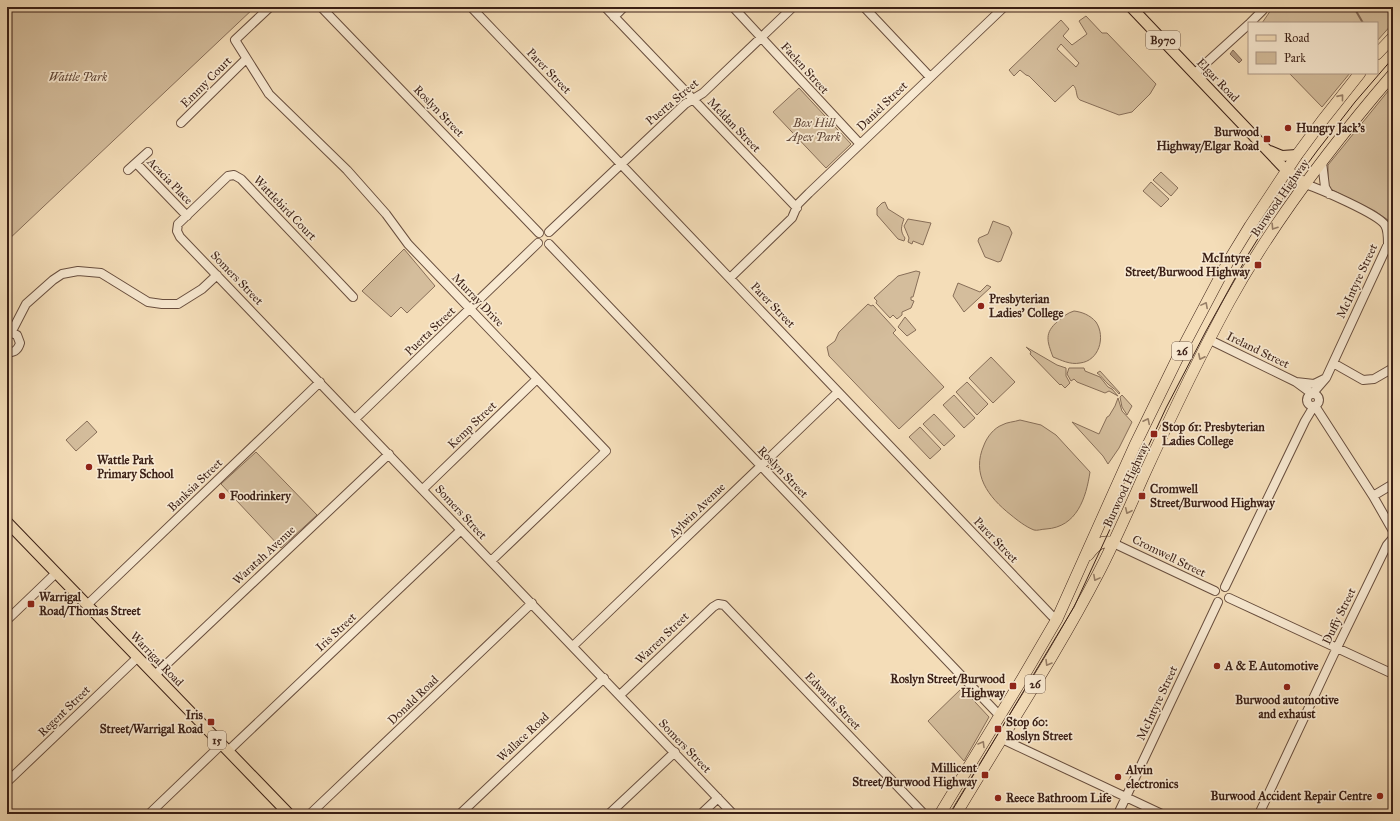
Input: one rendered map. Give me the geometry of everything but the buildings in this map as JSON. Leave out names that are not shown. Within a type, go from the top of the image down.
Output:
[{"type":"highway","points":[[1378,53],[1393,37]]},
{"type":"highway","name":"Burwood Highway","points":[[940,814],[999,715],[1022,680],[1057,619],[1138,438],[1197,320],[1244,235],[1286,170],[1359,74]]},
{"type":"highway","name":"Burwood Highway","points":[[956,814],[1068,630],[1114,543],[1158,445],[1210,340],[1246,273],[1276,225],[1305,184],[1393,74]]},
{"type":"highway","points":[[1286,170],[1305,184]]},
{"type":"highway","points":[[1080,565],[1093,548],[1100,543],[1105,541],[1114,543]]},
{"type":"highway","points":[[1057,619],[1068,630]]},
{"type":"main road","name":"Elgar Road","points":[[1133,8],[1286,170]]},
{"type":"main road","points":[[1267,150],[1282,156],[1297,155]]},
{"type":"main road","name":"Warrigal Road","points":[[7,522],[289,814]]},
{"type":"street","name":"Murray Drive","points":[[270,7],[235,40],[269,94],[347,170],[386,214],[408,244],[606,451],[491,561]]},
{"type":"street","name":"Roslyn Street","points":[[321,7],[539,233]]},
{"type":"street","name":"Parer Street","points":[[471,7],[1046,610],[1057,619]]},
{"type":"street","name":"Meldan Street","points":[[605,7],[797,208]]},
{"type":"street","points":[[614,17],[624,7]]},
{"type":"street","name":"Faelen Street","points":[[733,7],[860,144]]},
{"type":"street","name":"Puerta Street","points":[[549,232],[685,104],[702,93],[793,7]]},
{"type":"street","points":[[864,7],[930,77]]},
{"type":"street","points":[[1250,22],[1263,10],[1264,7]]},
{"type":"street","name":"Daniel Street","points":[[730,278],[792,218],[797,208],[809,193],[999,9]]},
{"type":"street","points":[[1194,74],[1248,24]]},
{"type":"street","name":"Emmy Court","points":[[182,123],[246,59]]},
{"type":"street","name":"Acacia Place","points":[[128,170],[148,152]]},
{"type":"street","points":[[1322,162],[1325,187],[1329,194]]},
{"type":"street","name":"Acacia Place","points":[[136,163],[187,216]]},
{"type":"street","name":"Wattlebird Court","points":[[178,224],[228,176],[234,175],[241,179],[353,297]]},
{"type":"street","name":"McIntyre Street","points":[[1305,184],[1374,216],[1385,225],[1388,236],[1388,244],[1333,363],[1313,399]]},
{"type":"street","name":"Somers Street","points":[[178,224],[177,231],[180,237],[733,814]]},
{"type":"street","points":[[543,231],[549,232],[552,239],[549,244],[545,246],[538,243],[536,239],[539,233],[543,231]]},
{"type":"street","name":"Puerta Street","points":[[355,419],[538,243]]},
{"type":"street","name":"Roslyn Street","points":[[549,244],[999,715]]},
{"type":"street","points":[[7,352],[14,352],[19,346],[18,338],[9,333],[26,304],[62,274],[78,271],[101,274],[148,302],[162,304],[178,304],[202,289],[217,275]]},
{"type":"street","name":"Ireland Street","points":[[1210,340],[1296,382],[1313,399],[1393,531]]},
{"type":"street","points":[[1333,363],[1363,380],[1374,379],[1393,368]]},
{"type":"street","name":"Kemp Street","points":[[423,489],[537,379]]},
{"type":"street","points":[[1296,382],[1314,384],[1324,381]]},
{"type":"street","name":"Banksia Street","points":[[87,605],[320,382]]},
{"type":"street","name":"Aylwin Avenue","points":[[573,646],[760,465],[838,392]]},
{"type":"street","points":[[1225,587],[1305,420],[1313,399]]},
{"type":"street","name":"Ireland Street","points":[[1313,399],[1322,418],[1328,425]]},
{"type":"street","points":[[1305,420],[1313,416],[1322,418]]},
{"type":"street","name":"Waratah Avenue","points":[[155,675],[389,454]]},
{"type":"street","points":[[1373,496],[1393,484]]},
{"type":"street","name":"Iris Street","points":[[149,814],[225,748],[462,530]]},
{"type":"street","name":"Duffy Street","points":[[1259,814],[1387,545],[1393,538]]},
{"type":"street","name":"Cromwell Street","points":[[1114,543],[1215,591]]},
{"type":"street","points":[[7,620],[56,573]]},
{"type":"street","points":[[1219,587],[1225,587],[1229,591],[1229,598],[1226,602],[1218,602],[1214,598],[1215,591],[1219,587]]},
{"type":"street","points":[[1229,598],[1393,674]]},
{"type":"street","name":"McIntyre Street","points":[[1118,814],[1218,602]]},
{"type":"street","name":"Donald Road","points":[[310,814],[532,603]]},
{"type":"street","name":"Warren Street","points":[[620,695],[713,607],[718,604],[724,605]]},
{"type":"street","name":"Edwards Street","points":[[724,605],[924,814]]},
{"type":"street","name":"Regent Street","points":[[7,782],[138,657]]},
{"type":"street","name":"Wallace Road","points":[[460,814],[604,678]]},
{"type":"street","points":[[1002,739],[1162,814]]},
{"type":"street","points":[[610,814],[674,752]]},
{"type":"street","points":[[701,814],[718,798]]},
{"type":"green space","name":"Wattle Park","points":[[7,7],[255,7],[7,241]]},
{"type":"green space","points":[[1273,7],[1393,7],[1393,23],[1378,40],[1378,22],[1263,22]]},
{"type":"green space","points":[[1086,16],[1102,33],[1107,33],[1156,84],[1150,94],[1132,112],[1119,115],[1080,100],[1078,99],[1076,89],[1073,85],[1055,102],[1029,76],[1020,70],[1014,76],[1009,70],[1061,20],[1069,29],[1063,36],[1072,45],[1087,34],[1079,21]],"holes":[[[1061,44],[1079,63],[1076,67],[1057,49]]]},
{"type":"green space","points":[[1290,74],[1349,74],[1322,107]]},
{"type":"green space","points":[[1393,85],[1393,242],[1391,241],[1388,220],[1375,211],[1328,188],[1328,165]]},
{"type":"green space","name":"Box Hill Apex Park","points":[[799,88],[851,144],[826,168],[773,112]]},
{"type":"green space","points":[[1161,172],[1178,188],[1171,196],[1153,180]]},
{"type":"green space","points":[[1151,182],[1169,199],[1161,207],[1143,191]]},
{"type":"green space","points":[[885,202],[888,209],[904,219],[902,224],[902,233],[905,238],[904,241],[898,239],[877,215],[877,208]]},
{"type":"green space","points":[[908,219],[931,223],[923,245],[913,241],[912,244],[908,242],[909,238],[904,226]]},
{"type":"green space","points":[[993,221],[1009,227],[1012,233],[1001,261],[998,262],[985,257],[978,241],[979,238],[988,234]]},
{"type":"green space","points":[[404,249],[435,286],[407,313],[401,307],[391,317],[362,291]]},
{"type":"green space","points":[[916,271],[920,272],[913,297],[911,297],[911,300],[914,301],[911,308],[902,312],[902,315],[897,319],[893,315],[890,318],[876,303],[877,301],[874,298],[898,276]]},
{"type":"green space","points":[[958,283],[980,292],[987,285],[991,287],[964,312],[953,296]]},
{"type":"green space","points":[[868,304],[871,306],[873,305],[896,330],[893,333],[944,387],[899,429],[829,356],[827,347],[835,341],[839,332]]},
{"type":"green space","points":[[1074,311],[1091,317],[1096,322],[1100,334],[1099,347],[1096,353],[1092,358],[1080,363],[1066,362],[1053,357],[1048,342],[1050,329],[1065,315]]},
{"type":"green space","points":[[905,317],[916,330],[907,336],[898,327]]},
{"type":"green space","points":[[1026,347],[1057,365],[1066,368],[1066,376],[1070,383],[1065,388],[1061,384],[1060,385],[1030,354],[1031,352]]},
{"type":"green space","points":[[991,357],[1015,382],[993,403],[969,378]]},
{"type":"green space","points":[[1069,368],[1084,368],[1085,371],[1100,377],[1118,396],[1109,391],[1105,393],[1077,382],[1074,379],[1071,381],[1067,374]]},
{"type":"green space","points":[[1100,371],[1120,393],[1119,394],[1097,373]]},
{"type":"green space","points":[[967,382],[988,404],[977,415],[956,392]]},
{"type":"green space","points":[[954,395],[975,418],[964,428],[943,405]]},
{"type":"green space","points":[[1122,395],[1132,406],[1127,415],[1122,407],[1120,397]]},
{"type":"green space","points":[[1118,398],[1122,411],[1132,422],[1119,448],[1108,464],[1103,456],[1072,422],[1099,434]]},
{"type":"green space","points":[[934,414],[955,436],[944,446],[923,424]]},
{"type":"green space","points":[[1020,420],[1041,425],[1056,435],[1090,472],[1086,492],[1078,510],[1065,523],[1057,527],[1035,530],[1031,529],[1013,517],[995,501],[984,484],[981,475],[980,456],[989,436],[999,426]]},
{"type":"green space","points":[[87,421],[97,432],[76,451],[66,440]]},
{"type":"green space","points":[[920,427],[941,449],[930,459],[909,437]]},
{"type":"green space","points":[[256,452],[317,515],[281,548],[221,484]]},
{"type":"green space","points":[[962,688],[989,717],[964,761],[928,721]]},
{"type":"shaded area","points":[[1233,50],[1242,60],[1239,63],[1230,54]]},
{"type":"waterway","points":[[1356,7],[1356,11],[1362,22]]},
{"type":"tram line","points":[[950,814],[1074,607],[1166,408],[1249,253],[1287,192],[1317,151],[1355,102],[1393,58]]},
{"type":"place","name":"Hungry Jack's","points":[[1288,128]]},
{"type":"place","name":"Burwood Highway/Elgar Road","points":[[1267,139]]},
{"type":"place","name":"McIntyre Street/Burwood Highway","points":[[1258,265]]},
{"type":"place","name":"Presbyterian Ladies' College","points":[[981,306]]},
{"type":"place","name":"Stop 61: Presbyterian Ladies College","points":[[1154,434]]},
{"type":"place","name":"Wattle Park Primary School","points":[[89,467]]},
{"type":"place","name":"Foodrinkery","points":[[222,496]]},
{"type":"place","name":"Cromwell Street/Burwood Highway","points":[[1142,496]]},
{"type":"place","name":"Warrigal Road/Thomas Street","points":[[31,604]]},
{"type":"place","name":"A & E Automotive","points":[[1217,666]]},
{"type":"place","name":"Roslyn Street/Burwood Highway","points":[[1013,686]]},
{"type":"place","name":"Burwood automotive and exhaust","points":[[1287,687]]},
{"type":"place","name":"Iris Street/Warrigal Road","points":[[211,722]]},
{"type":"place","name":"Stop 60: Roslyn Street","points":[[998,729]]},
{"type":"place","name":"Millicent Street/Burwood Highway","points":[[985,775]]},
{"type":"place","name":"Alvin electronics","points":[[1118,777]]},
{"type":"place","name":"Burwood Accident Repair Centre","points":[[1380,796]]},
{"type":"place","name":"Reece Bathroom Life","points":[[998,798]]}]
